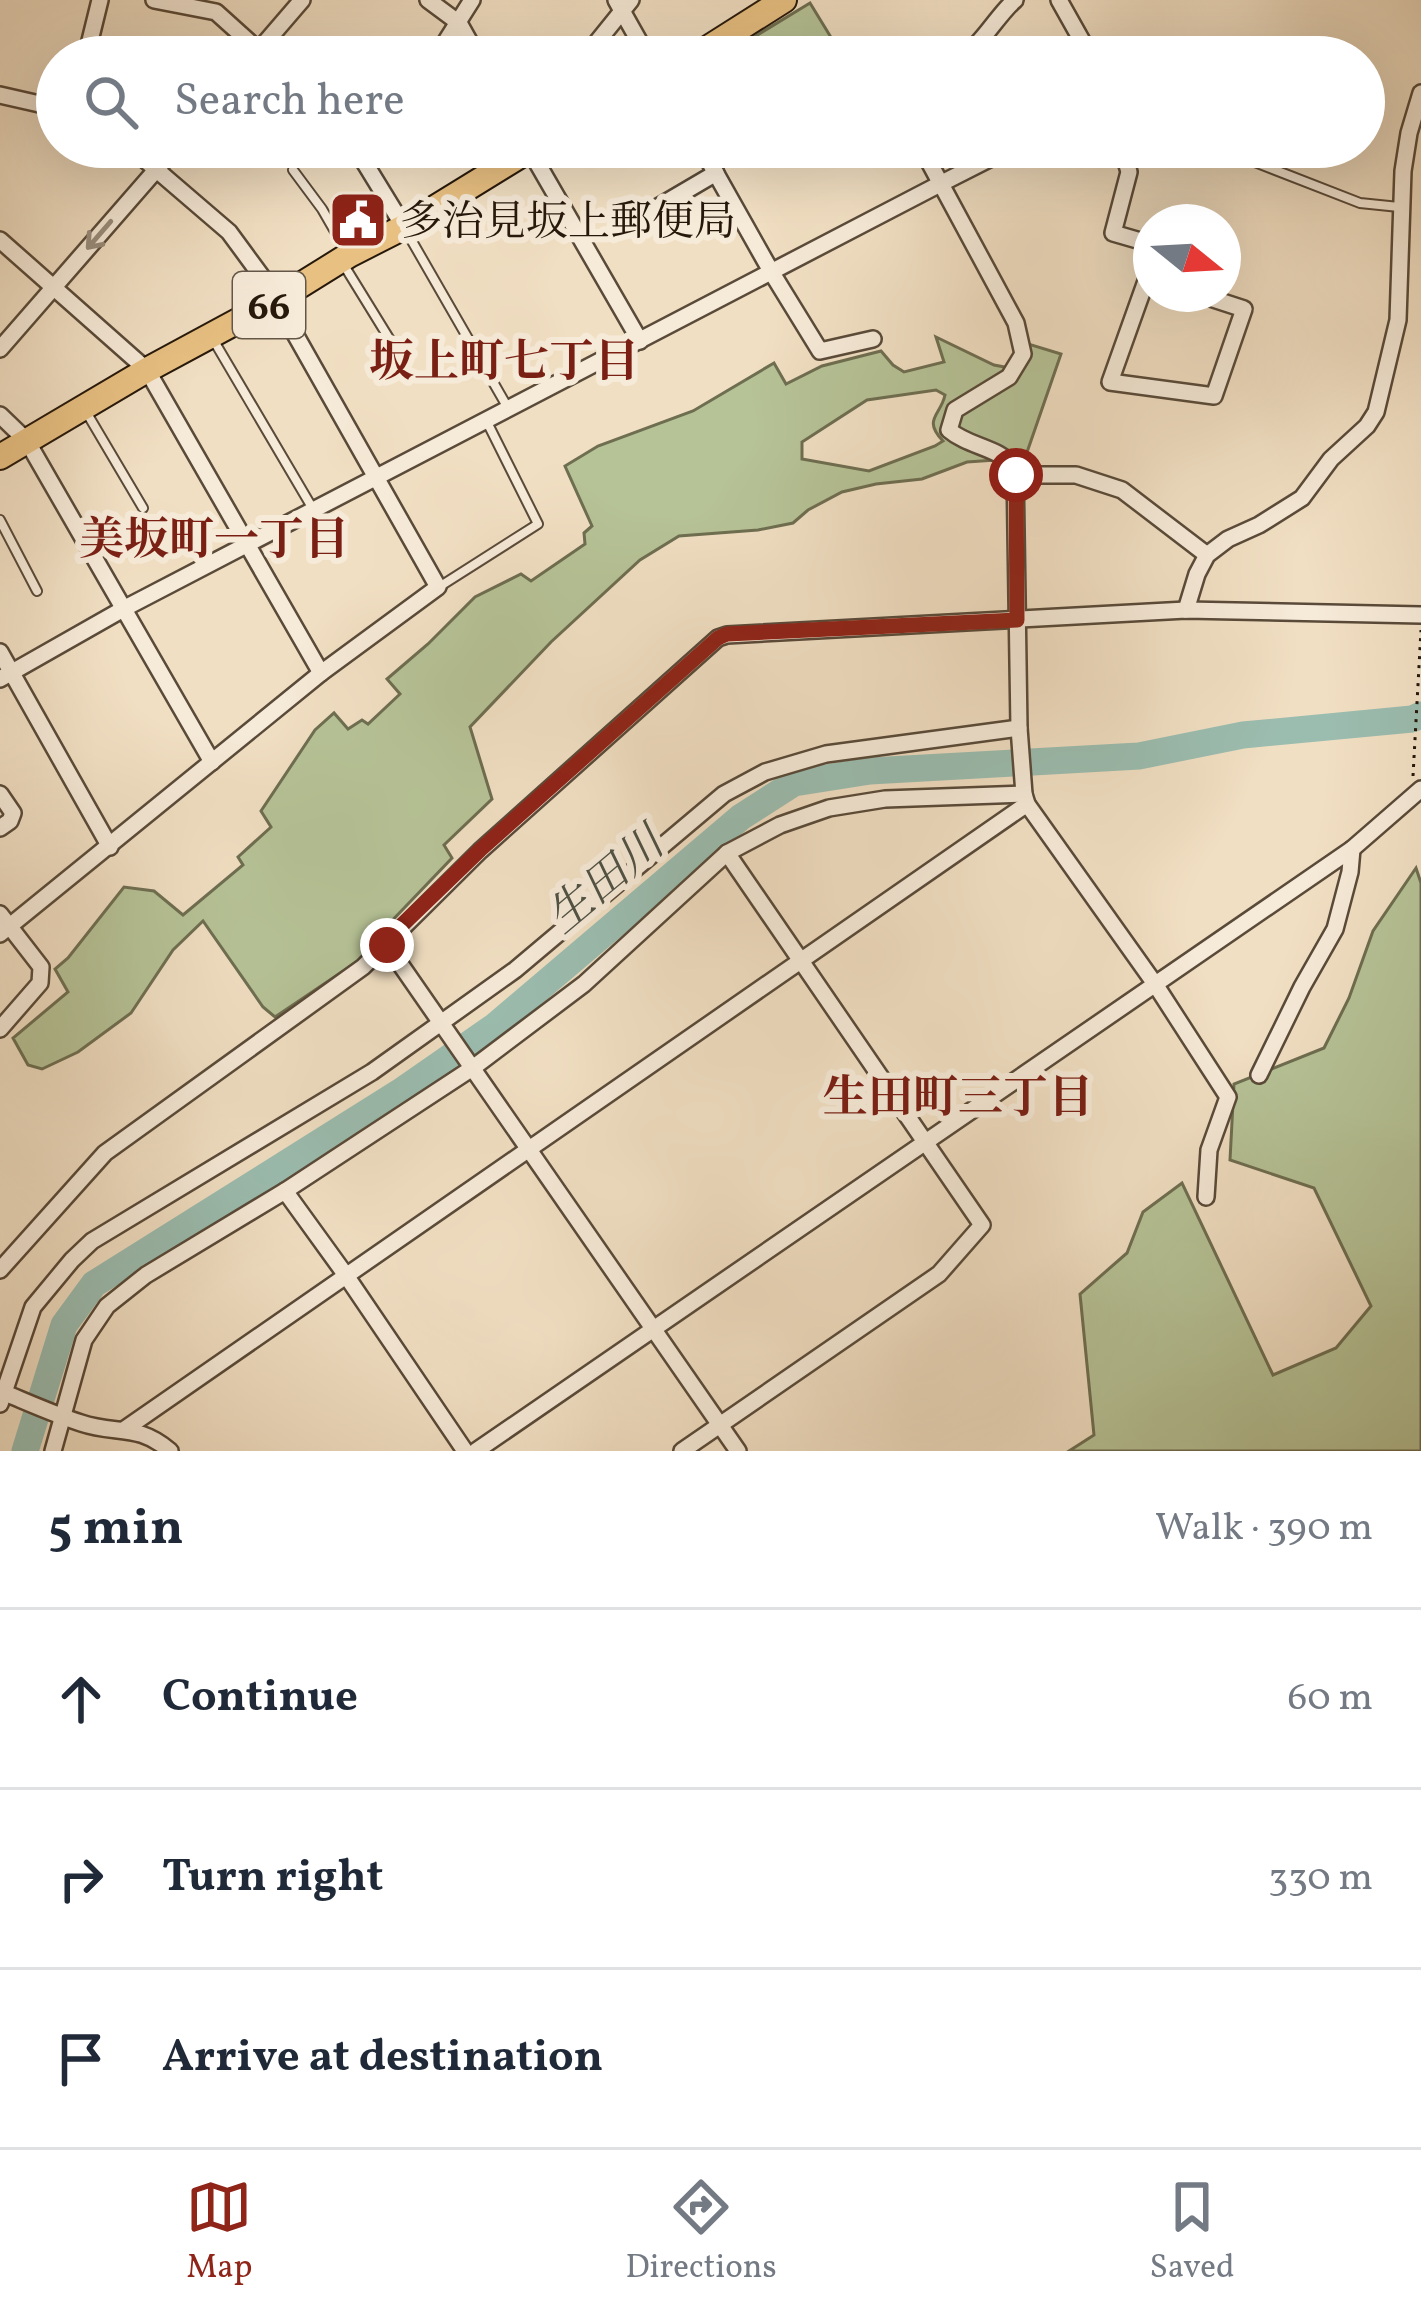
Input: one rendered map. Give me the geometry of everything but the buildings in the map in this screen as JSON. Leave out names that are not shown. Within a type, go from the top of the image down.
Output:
[{"type":"main road","points":[[727,36],[784,0]]},
{"type":"main road","name":"66","points":[[0,457],[498,168]]},
{"type":"street","points":[[91,36],[100,0]]},
{"type":"street","points":[[154,0],[218,6],[243,36]]},
{"type":"street","points":[[274,36],[302,0]]},
{"type":"street","points":[[428,0],[459,23],[466,36]]},
{"type":"street","points":[[450,36],[472,0]]},
{"type":"street","points":[[983,36],[1015,0]]},
{"type":"street","points":[[1059,0],[1079,36]]},
{"type":"street","points":[[600,36],[623,4],[638,36]]},
{"type":"street","points":[[1186,610],[1207,555],[1302,497],[1331,458],[1367,427],[1376,412],[1401,300],[1401,207],[1409,133],[1421,93]]},
{"type":"street","points":[[0,95],[36,103]]},
{"type":"street","points":[[0,1029],[40,983],[41,967],[3,925],[110,847],[321,673],[438,587],[265,281],[229,232],[155,168]]},
{"type":"street","points":[[368,168],[404,226]]},
{"type":"street","points":[[542,168],[640,341]]},
{"type":"street","points":[[641,218],[700,168]]},
{"type":"street","points":[[713,168],[820,351],[873,339]]},
{"type":"street","points":[[932,168],[1016,323],[1023,354],[1009,377],[955,410],[949,430],[1006,457],[1015,467],[1019,728],[1026,799],[1228,1097],[1209,1150],[1206,1197]]},
{"type":"street","points":[[6,676],[125,608],[971,168]]},
{"type":"street","points":[[1128,168],[1113,233],[1133,239]]},
{"type":"street","points":[[0,349],[157,170]]},
{"type":"street","points":[[0,240],[147,370],[321,673]]},
{"type":"street","points":[[1135,312],[1110,382],[1214,397],[1241,308]]},
{"type":"street","points":[[0,416],[28,441],[212,762]]},
{"type":"street","points":[[1016,475],[1076,475],[1122,490],[1207,555]]},
{"type":"street","points":[[0,1270],[105,1154],[363,967],[480,850],[718,638],[1186,610],[1421,618]]},
{"type":"street","points":[[0,652],[6,676],[110,847]]},
{"type":"street","points":[[170,1451],[155,1437],[86,1426],[1,1396],[33,1306],[92,1241],[372,1072],[515,970],[724,794],[765,772],[826,754],[1019,728]]},
{"type":"street","points":[[476,1451],[1352,849],[1421,789]]},
{"type":"street","points":[[0,794],[13,812],[0,828]]},
{"type":"street","points":[[53,1451],[84,1340],[106,1306],[146,1275],[285,1192],[474,1067],[584,984],[727,853],[830,808],[885,800],[1026,799]]},
{"type":"street","points":[[125,1429],[800,962],[1026,799]]},
{"type":"street","points":[[1259,1075],[1335,929],[1352,849]]},
{"type":"street","points":[[682,1451],[939,1274],[982,1225],[727,853]]},
{"type":"street","points":[[387,945],[738,1451]]},
{"type":"street","points":[[285,1192],[465,1451]]},
{"type":"lane","points":[[1270,168],[1360,203],[1401,207]]},
{"type":"lane","points":[[292,170],[322,208],[395,348]]},
{"type":"lane","points":[[404,226],[509,409]]},
{"type":"lane","points":[[210,334],[314,510]]},
{"type":"lane","points":[[85,409],[143,508]]},
{"type":"lane","points":[[438,587],[538,524],[486,421]]},
{"type":"lane","points":[[0,520],[37,592]]},
{"type":"path","points":[[1415,767],[1421,618]]},
{"type":"green space","points":[[810,3],[830,36],[756,36]]},
{"type":"green space","points":[[936,337],[1010,368],[1015,340],[1061,354],[1025,458],[967,462],[922,479],[842,492],[793,523],[679,536],[640,560],[551,642],[470,727],[492,799],[444,845],[452,858],[364,957],[275,1017],[203,921],[173,950],[131,1013],[78,1052],[42,1069],[28,1065],[13,1038],[68,992],[55,969],[124,887],[154,891],[183,915],[243,865],[238,857],[271,827],[261,811],[315,730],[334,713],[348,729],[362,720],[368,724],[400,694],[387,679],[475,597],[521,574],[531,581],[585,544],[584,533],[592,526],[565,466],[598,446],[693,411],[774,363],[786,384],[822,366],[881,351],[904,372],[944,362]],"holes":[[[936,390],[945,395],[933,422],[943,441],[935,446],[869,471],[802,459],[802,442],[867,400]]]},
{"type":"green space","points":[[1416,868],[1421,883],[1421,1451],[1069,1451],[1094,1435],[1080,1294],[1127,1253],[1143,1212],[1182,1183],[1273,1375],[1336,1348],[1371,1306],[1314,1188],[1230,1160],[1234,1084],[1324,1048],[1349,998],[1373,931]]},
{"type":"waterway","name":"生田川","points":[[25,1451],[64,1325],[94,1284],[400,1092],[495,1026],[741,817],[794,783],[870,771],[1139,756],[1243,735],[1421,715]]},
{"type":"place","name":"多治見坂上郵便局","points":[[358,220]]},
{"type":"district","name":"坂上町七丁目","points":[[504,360]]},
{"type":"district","name":"美坂町一丁目","points":[[214,538]]},
{"type":"district","name":"生田町三丁目","points":[[958,1096]]},
{"type":"route","points":[[387,945],[480,850],[718,638],[1017,620],[1016,475]]}]
